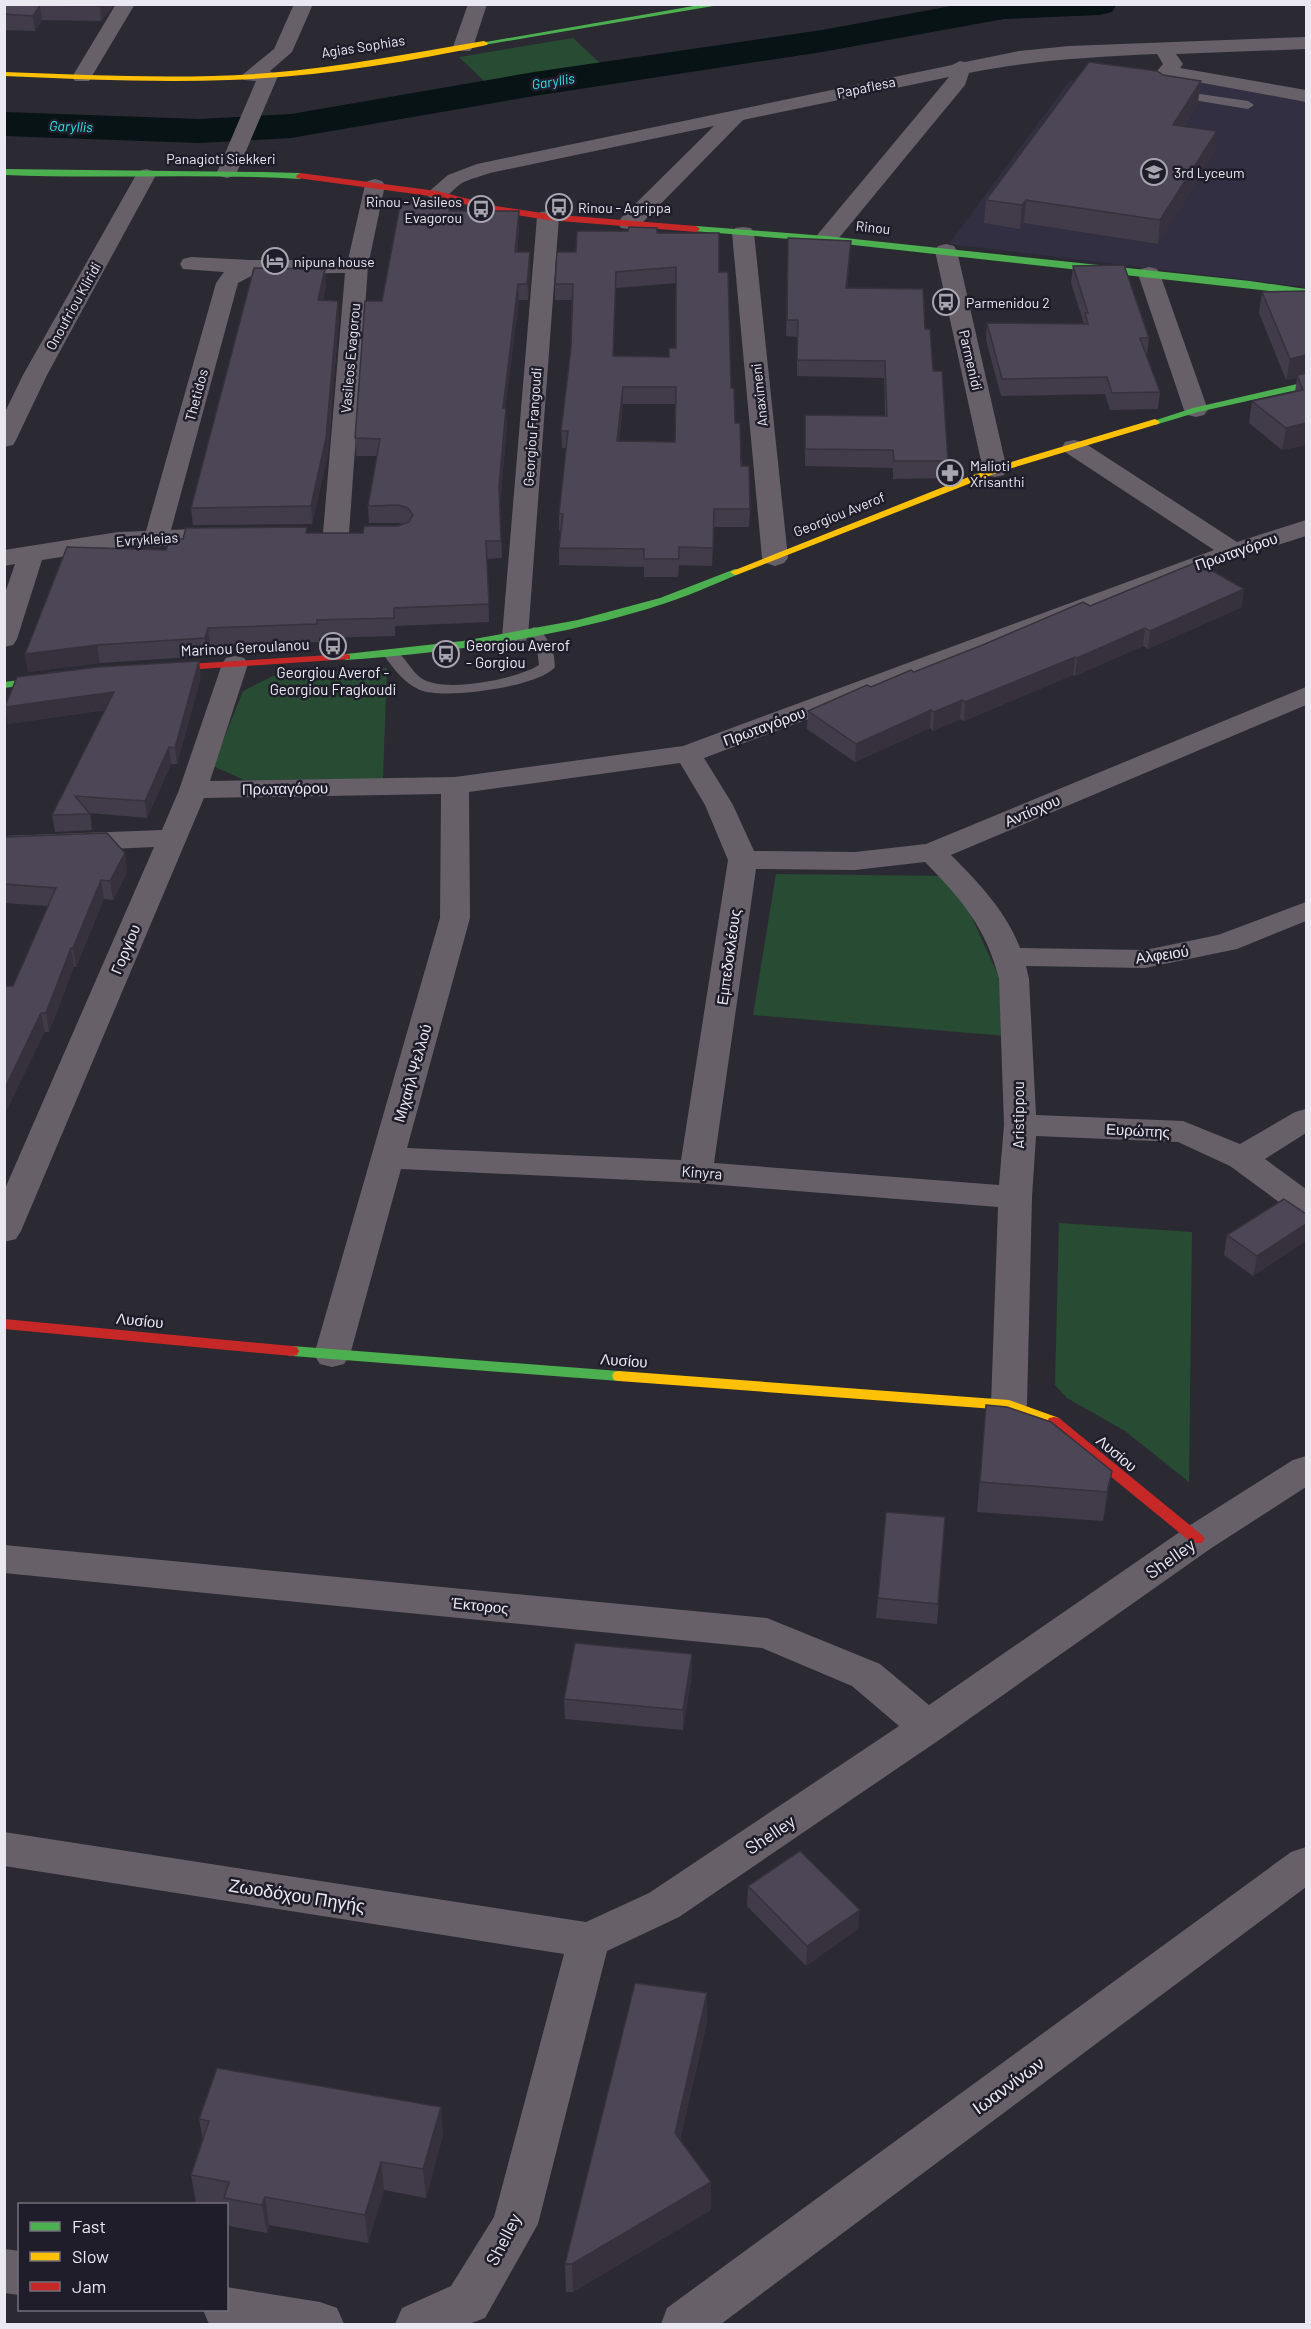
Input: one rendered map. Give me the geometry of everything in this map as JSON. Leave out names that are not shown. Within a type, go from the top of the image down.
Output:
[{"type":"street","points":[[82,77],[126,5],[104,4]]},
{"type":"street","points":[[227,172],[257,104],[260,76],[282,52],[304,4]]},
{"type":"street","points":[[463,47],[478,4]]},
{"type":"street","name":"Agias Sophias","points":[[4,74],[82,77],[260,76],[306,72],[463,47],[662,10],[722,4]]},
{"type":"street","name":"Papaflesa","points":[[437,194],[455,179],[484,168],[1019,57],[1069,52],[1306,43]]},
{"type":"street","points":[[1162,48],[1173,64],[1163,80],[1306,96]]},
{"type":"street","points":[[282,52],[306,72]]},
{"type":"street","points":[[826,238],[958,81],[960,68]]},
{"type":"street","points":[[629,223],[738,114]]},
{"type":"street","name":"Panagioti Siekkeri","points":[[4,172],[146,175],[227,172],[299,176],[437,194]]},
{"type":"street","name":"Onoufriou Kliridi","points":[[4,440],[35,375],[146,175]]},
{"type":"street","name":"Vasileos Evagorou","points":[[335,533],[357,266],[375,185]]},
{"type":"street","name":"Rinou","points":[[437,194],[496,209],[548,217],[826,238],[1306,292]]},
{"type":"street","name":"Georgiou Frangoudi","points":[[524,635],[548,217]]},
{"type":"street","name":"Anaximeni","points":[[743,233],[774,558]]},
{"type":"street","name":"Parmenidi","points":[[946,251],[995,470]]},
{"type":"street","points":[[191,264],[251,267],[357,266]]},
{"type":"street","name":"Thetidos","points":[[157,536],[227,283],[232,276],[251,267]]},
{"type":"street","points":[[1149,273],[1196,410]]},
{"type":"street","name":"Georgiou Averof","points":[[386,655],[524,635],[655,603],[995,470],[1196,410],[1306,386]]},
{"type":"street","points":[[1074,447],[1234,551]]},
{"type":"street","name":"Πρωταγόρου","points":[[193,790],[455,785],[688,754],[1234,551],[1306,528]]},
{"type":"street","name":"Evrykleias","points":[[4,558],[157,536],[252,535]]},
{"type":"street","points":[[4,639],[31,553]]},
{"type":"street","name":"Marinou Geroulanou","points":[[145,670],[386,655]]},
{"type":"street","name":"Γοργίου","points":[[4,1231],[193,790],[235,664]]},
{"type":"street","points":[[4,685],[68,677]]},
{"type":"street","name":"Αντίοχου","points":[[743,860],[855,861],[932,852],[1306,695]]},
{"type":"street","points":[[688,754],[719,806],[743,860]]},
{"type":"street","name":"Μιχαήλ Ψελλού","points":[[332,1355],[455,918],[455,785]]},
{"type":"street","points":[[4,845],[172,838]]},
{"type":"street","name":"Aristippou","points":[[932,852],[986,908],[1010,957],[1014,979],[1020,1125],[1015,1197],[1010,1406]]},
{"type":"street","name":"Εμπεδοκλέους","points":[[696,1172],[743,860]]},
{"type":"street","name":"Αλφειού","points":[[1010,957],[1145,959],[1226,943],[1306,910]]},
{"type":"street","points":[[1242,1158],[1306,1119]]},
{"type":"street","name":"Ευρώπης","points":[[1020,1125],[1183,1132],[1242,1158],[1306,1205]]},
{"type":"street","name":"Kinyra","points":[[388,1158],[696,1172],[1015,1197]]},
{"type":"street","name":"Λυσίου","points":[[4,1324],[332,1355],[1010,1406],[1056,1423],[1197,1539]]},
{"type":"street","name":"Shelley","points":[[419,2325],[468,2302],[515,2224],[589,1940],[664,1905],[928,1727],[1197,1539],[1306,1469]]},
{"type":"street","name":"Έκτορος","points":[[4,1559],[767,1633],[866,1675],[928,1727]]},
{"type":"street","name":"Ζωοδόχου Πηγής","points":[[4,1849],[589,1940]]},
{"type":"street","name":"Ιωαννίνων","points":[[698,2318],[1306,1864]]},
{"type":"street","points":[[228,2308],[320,2325]]},
{"type":"lane","points":[[1163,80],[1248,105]]},
{"type":"lane","points":[[386,655],[417,683],[437,690],[455,690],[536,674],[547,667],[545,648],[524,635]]},
{"type":"shaded area","name":"3rd Lyceum","points":[[1163,72],[1306,100],[1306,287],[949,244],[1070,80],[1145,85]]},
{"type":"green space","points":[[573,38],[600,63],[485,82],[459,57]]},
{"type":"green space","points":[[387,668],[383,779],[244,780],[213,766],[243,691],[273,676]]},
{"type":"green space","points":[[776,874],[953,876],[998,975],[1006,1036],[753,1015]]},
{"type":"green space","points":[[1059,1223],[1192,1232],[1189,1482],[1125,1431],[1067,1398],[1055,1385]]},
{"type":"building","points":[[4,4],[101,4],[100,6],[40,5],[33,16],[4,14]]},
{"type":"building","points":[[1089,62],[1157,71],[1163,75],[1201,81],[1173,125],[1217,131],[1160,220],[1026,200],[1022,205],[986,200]]},
{"type":"building","points":[[401,200],[451,200],[449,211],[519,211],[515,252],[530,252],[527,284],[518,284],[503,408],[506,408],[499,486],[501,541],[486,541],[489,604],[394,608],[394,618],[317,620],[317,624],[208,628],[205,638],[97,645],[25,654],[67,547],[166,550],[170,539],[183,539],[186,528],[307,527],[306,533],[363,533],[364,526],[398,526],[409,522],[413,515],[408,508],[398,505],[368,506],[380,439],[355,438],[365,301],[382,301]]},
{"type":"building","points":[[629,227],[657,228],[657,233],[719,233],[719,272],[728,272],[731,388],[734,388],[735,423],[740,423],[741,466],[749,466],[750,509],[714,509],[713,548],[679,547],[679,559],[644,559],[644,549],[559,548],[563,514],[559,514],[568,431],[561,431],[571,348],[573,284],[555,284],[557,252],[576,252],[577,231],[628,231]],"holes":[[[676,267],[676,348],[669,348],[669,357],[613,356],[616,272]],[[623,387],[676,387],[675,442],[617,441]]]},
{"type":"building","points":[[788,238],[851,241],[846,288],[923,289],[925,329],[930,329],[933,371],[942,371],[948,461],[894,461],[893,450],[805,449],[805,415],[887,416],[885,361],[797,360],[798,320],[787,320]]},
{"type":"building","points":[[1124,265],[1149,338],[1140,338],[1160,392],[1112,393],[1107,377],[1002,379],[987,323],[1088,324],[1085,313],[1088,313],[1073,266]]},
{"type":"building","points":[[254,268],[325,269],[318,300],[338,301],[326,438],[311,506],[191,508]]},
{"type":"building","points":[[1306,291],[1306,355],[1290,359],[1262,292]]},
{"type":"building","points":[[1306,373],[1306,423],[1286,428],[1252,401],[1303,390],[1297,375]]},
{"type":"building","points":[[1197,562],[1244,589],[1150,631],[1145,628],[1077,658],[965,702],[962,700],[934,712],[931,710],[856,744],[808,711],[867,685],[871,687],[985,644],[1083,602],[1090,606]]},
{"type":"building","points":[[199,661],[175,748],[169,747],[145,801],[75,796],[90,814],[52,815],[114,692],[5,707],[17,677],[98,667]]},
{"type":"building","points":[[107,833],[125,853],[110,881],[101,880],[46,1013],[41,1013],[4,1090],[4,986],[13,986],[56,888],[4,884],[4,837]]},
{"type":"building","points":[[1284,1199],[1306,1214],[1306,1224],[1257,1256],[1227,1235]]},
{"type":"building","points":[[986,1405],[1007,1407],[1051,1422],[1112,1471],[1107,1492],[980,1482]]},
{"type":"building","points":[[886,1512],[945,1517],[938,1604],[878,1598]]},
{"type":"building","points":[[575,1643],[692,1654],[683,1710],[564,1699]]},
{"type":"building","points":[[800,1851],[860,1910],[807,1946],[748,1886]]},
{"type":"building","points":[[635,1983],[707,1993],[675,2133],[711,2182],[572,2264],[565,2264]]},
{"type":"building","points":[[217,2068],[441,2107],[423,2169],[381,2162],[365,2215],[265,2197],[262,2205],[224,2198],[229,2182],[191,2175],[209,2121],[199,2119]]},
{"type":"waterway","name":"Garyllis","points":[[4,124],[199,131],[291,126],[534,84],[822,41],[1004,8],[1099,4]]},
{"type":"traffic: fast","points":[[484,43],[722,4]]},
{"type":"traffic: fast","points":[[4,172],[41,174],[226,173],[300,176]]},
{"type":"traffic: fast","points":[[696,229],[826,239],[1250,284],[1306,292]]},
{"type":"traffic: fast","points":[[1155,422],[1196,410],[1306,385]]},
{"type":"traffic: fast","points":[[346,657],[463,645],[578,623],[664,600],[735,572]]},
{"type":"traffic: fast","points":[[4,685],[59,678]]},
{"type":"traffic: fast","points":[[292,1351],[619,1376]]},
{"type":"traffic: slow","points":[[4,74],[154,79],[230,78],[350,66],[484,43]]},
{"type":"traffic: slow","points":[[735,572],[995,470],[1155,422]]},
{"type":"traffic: slow","points":[[619,1376],[1009,1405],[1054,1422]]},
{"type":"traffic: jam","points":[[300,176],[437,194],[496,209],[548,217],[696,229]]},
{"type":"traffic: jam","points":[[155,669],[346,657]]},
{"type":"traffic: jam","points":[[4,1324],[292,1351]]},
{"type":"traffic: jam","points":[[1054,1422],[1197,1539]]},
{"type":"place","name":"3rd Lyceum","points":[[1154,172]]},
{"type":"place","name":"Rinou - Agrippa","points":[[559,207]]},
{"type":"place","name":"Rinou - Vasileos Evagorou","points":[[481,209]]},
{"type":"place","name":"nipuna house","points":[[275,261]]},
{"type":"place","name":"Parmenidou 2","points":[[946,302]]},
{"type":"place","name":"Malioti Xrisanthi","points":[[950,473]]},
{"type":"place","name":"Georgiou Averof - Georgiou Fragkoudi","points":[[333,646]]},
{"type":"place","name":"Georgiou Averof - Gorgiou","points":[[446,654]]}]
